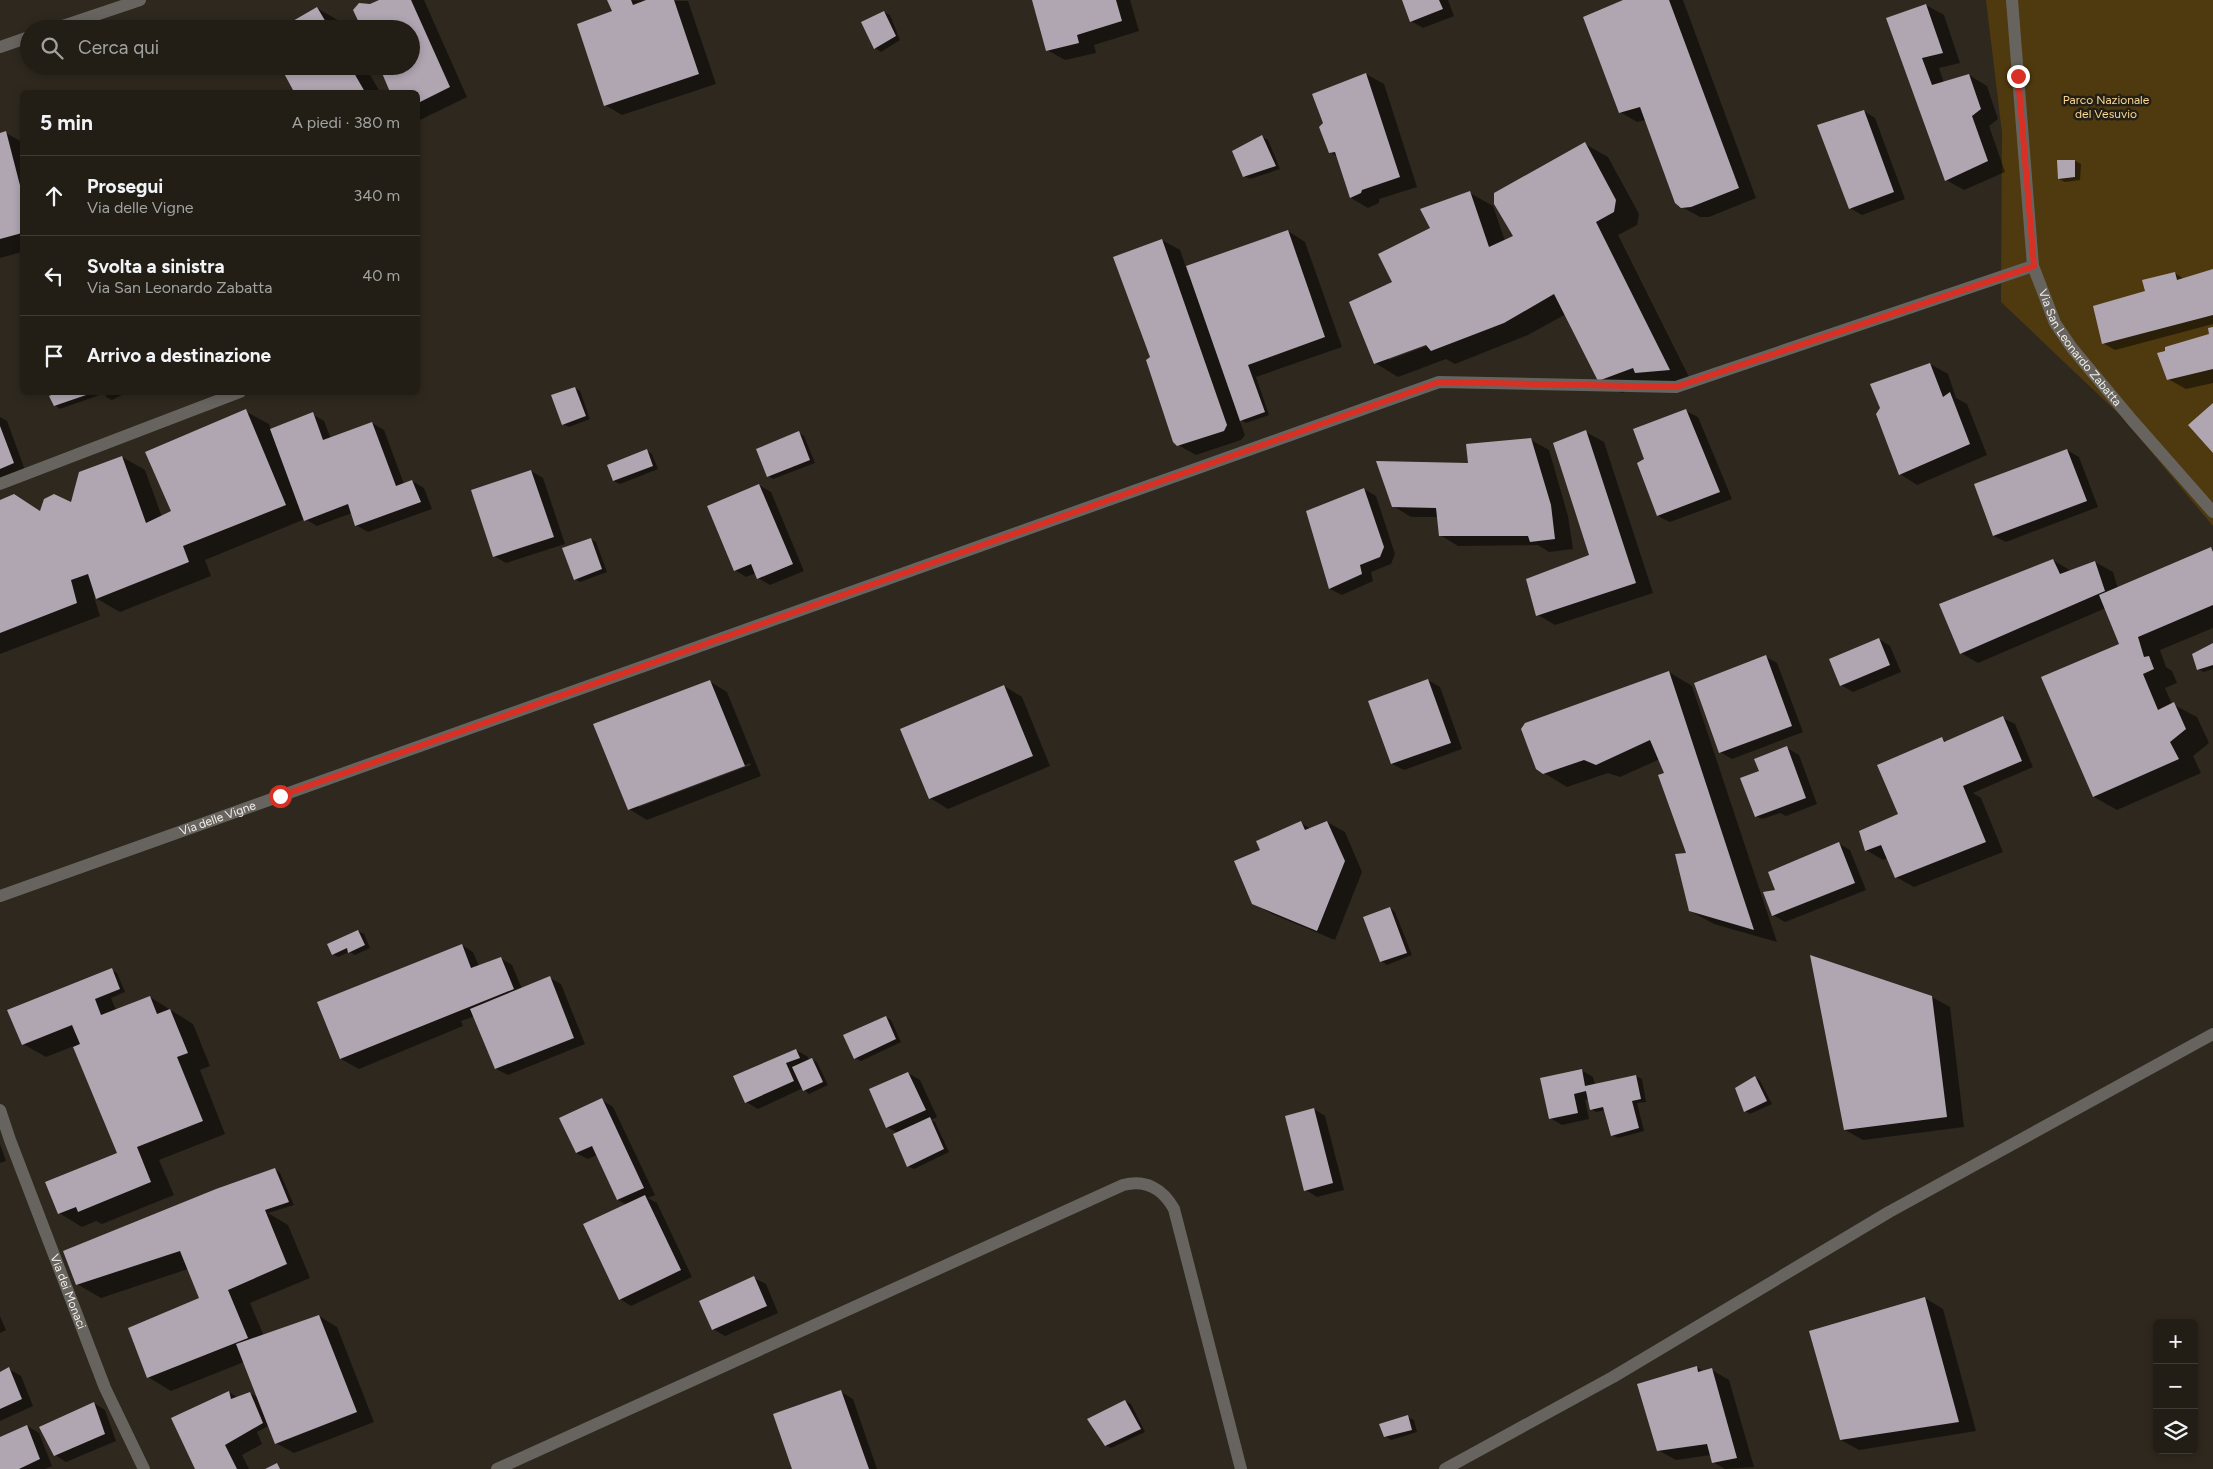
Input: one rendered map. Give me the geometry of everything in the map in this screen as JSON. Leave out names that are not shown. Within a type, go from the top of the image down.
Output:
[{"type":"street","points":[[81,20],[140,0]]},
{"type":"street","name":"Via San Leonardo Zabatta","points":[[2012,0],[2034,266],[2055,323],[2072,348],[2132,420],[2213,512]]},
{"type":"street","points":[[0,47],[20,40]]},
{"type":"street","name":"Via delle Vigne","points":[[0,896],[1439,382],[1676,387],[2034,266]]},
{"type":"street","points":[[0,484],[232,395]]},
{"type":"street","points":[[1445,1469],[1612,1377],[1889,1212],[2213,1034]]},
{"type":"street","name":"Via dei Monaci","points":[[0,1110],[105,1388],[144,1469]]},
{"type":"street","points":[[497,1469],[1133,1182],[1152,1186],[1162,1191],[1174,1209],[1241,1469]]},
{"type":"green space","name":"Parco Nazionale del Vesuvio","points":[[1986,0],[2213,0],[2213,526],[2122,417],[2001,302],[2002,133]]},
{"type":"building","points":[[379,0],[411,0],[420,20],[358,20],[353,10],[359,3],[370,4]]},
{"type":"building","points":[[607,0],[631,0],[633,5],[646,0],[674,0],[699,74],[604,106],[577,24],[612,11]]},
{"type":"building","points":[[1032,0],[1116,0],[1122,21],[1077,35],[1079,43],[1046,51]]},
{"type":"building","points":[[1402,0],[1439,0],[1443,9],[1410,22]]},
{"type":"building","points":[[1623,0],[1669,0],[1739,188],[1691,207],[1681,208],[1675,203],[1640,107],[1619,113],[1583,17]]},
{"type":"building","points":[[1926,4],[1943,53],[1922,58],[1932,85],[1969,74],[1981,109],[1972,116],[1988,161],[1945,181],[1886,18]]},
{"type":"building","points":[[317,7],[325,20],[295,20]]},
{"type":"building","points":[[884,11],[896,36],[874,49],[861,22]]},
{"type":"building","points":[[420,20],[450,87],[420,102],[420,90],[389,90],[383,75],[420,75]]},
{"type":"building","points":[[1366,73],[1400,177],[1362,190],[1361,193],[1350,198],[1335,152],[1329,153],[1319,127],[1323,123],[1312,94]]},
{"type":"building","points":[[285,75],[355,75],[364,90],[293,90]]},
{"type":"building","points":[[1864,110],[1894,192],[1849,209],[1817,125]]},
{"type":"building","points":[[6,131],[20,185],[20,234],[0,239],[0,133]]},
{"type":"building","points":[[1262,135],[1276,166],[1243,177],[1232,151]]},
{"type":"building","points":[[1585,142],[1616,200],[1614,212],[1596,222],[1670,370],[1635,373],[1633,368],[1598,381],[1554,294],[1504,323],[1431,351],[1426,345],[1374,364],[1349,302],[1392,282],[1378,254],[1430,228],[1420,209],[1470,191],[1489,247],[1513,236],[1494,204],[1494,193]]},
{"type":"building","points":[[2057,160],[2075,160],[2075,177],[2058,179]]},
{"type":"building","points":[[1288,230],[1325,337],[1248,365],[1265,412],[1240,421],[1186,266]]},
{"type":"building","points":[[1162,239],[1227,425],[1224,431],[1177,446],[1173,442],[1146,360],[1150,357],[1113,257]]},
{"type":"building","points":[[2213,269],[2213,315],[2102,344],[2093,306],[2145,291],[2142,280],[2175,272],[2177,280]]},
{"type":"building","points":[[2213,327],[2213,369],[2167,380],[2157,353],[2165,351],[2165,347],[2209,334],[2208,328]]},
{"type":"building","points":[[1930,363],[1943,397],[1950,392],[1970,444],[1899,475],[1876,414],[1880,408],[1870,384]]},
{"type":"building","points":[[575,387],[586,416],[562,425],[551,395]]},
{"type":"building","points":[[51,395],[86,395],[54,406],[49,396]]},
{"type":"building","points":[[2213,403],[2213,453],[2188,425]]},
{"type":"building","points":[[246,409],[286,505],[183,546],[189,562],[96,599],[88,574],[71,580],[77,603],[0,633],[0,500],[14,494],[40,511],[44,499],[54,494],[71,502],[79,472],[122,456],[146,523],[171,511],[145,452]]},
{"type":"building","points":[[1686,409],[1720,492],[1657,516],[1637,463],[1644,459],[1633,429]]},
{"type":"building","points":[[313,412],[323,440],[372,422],[396,486],[412,480],[421,502],[355,526],[348,504],[304,521],[270,429]]},
{"type":"building","points":[[0,426],[14,463],[0,469]]},
{"type":"building","points":[[1586,430],[1636,583],[1536,616],[1526,579],[1589,555],[1553,443]]},
{"type":"building","points":[[799,431],[810,460],[767,477],[756,449]]},
{"type":"building","points":[[1531,438],[1551,505],[1555,539],[1530,542],[1528,536],[1439,536],[1436,508],[1392,507],[1376,461],[1468,463],[1466,444]]},
{"type":"building","points":[[647,449],[653,466],[613,481],[607,465]]},
{"type":"building","points":[[2067,449],[2087,501],[1993,536],[1974,484]]},
{"type":"building","points":[[531,470],[554,537],[493,557],[471,490]]},
{"type":"building","points":[[759,484],[793,564],[757,579],[751,564],[734,571],[707,506]]},
{"type":"building","points":[[1364,488],[1384,547],[1380,557],[1360,565],[1362,574],[1329,589],[1306,511]]},
{"type":"building","points":[[591,538],[602,569],[574,580],[562,548]]},
{"type":"building","points":[[2211,547],[2213,552],[2213,605],[2138,637],[2144,657],[2149,656],[2154,669],[2143,674],[2158,710],[2174,702],[2186,729],[2170,742],[2179,759],[2093,797],[2041,677],[2119,644],[2099,595]]},
{"type":"building","points":[[2053,559],[2060,574],[2095,561],[2105,591],[1960,654],[1939,604]]},
{"type":"building","points":[[1879,638],[1890,665],[1840,686],[1829,659]]},
{"type":"building","points":[[2213,643],[2213,665],[2197,670],[2192,654]]},
{"type":"building","points":[[1766,655],[1792,726],[1719,753],[1694,683]]},
{"type":"building","points":[[1669,671],[1754,930],[1689,911],[1675,854],[1686,853],[1658,775],[1664,773],[1650,740],[1596,765],[1584,760],[1543,774],[1536,769],[1521,729],[1525,723]]},
{"type":"building","points":[[1428,679],[1451,743],[1391,764],[1368,701]]},
{"type":"building","points":[[710,680],[745,766],[628,810],[593,724]]},
{"type":"building","points":[[1004,685],[1033,756],[929,799],[900,729]]},
{"type":"building","points":[[2003,716],[2022,761],[1963,786],[1986,842],[1895,878],[1881,845],[1865,851],[1859,831],[1898,814],[1877,765],[1942,737],[1944,742]]},
{"type":"building","points":[[1787,746],[1806,798],[1755,817],[1740,778],[1759,771],[1754,759]]},
{"type":"building","points":[[1301,821],[1305,830],[1327,821],[1345,861],[1317,931],[1252,904],[1234,861],[1260,850],[1256,841]]},
{"type":"building","points":[[1839,842],[1855,883],[1772,916],[1763,892],[1775,890],[1768,872]]},
{"type":"building","points":[[1390,907],[1407,953],[1380,962],[1363,917]]},
{"type":"building","points":[[358,930],[365,945],[348,953],[347,948],[332,955],[327,944]]},
{"type":"building","points":[[462,944],[471,968],[501,957],[514,989],[340,1059],[317,1002]]},
{"type":"building","points":[[1810,955],[1932,996],[1947,1117],[1844,1130]]},
{"type":"building","points":[[112,968],[120,989],[95,999],[101,1015],[150,996],[157,1014],[170,1009],[188,1053],[177,1057],[203,1121],[137,1147],[151,1182],[78,1212],[76,1207],[58,1214],[45,1182],[117,1153],[73,1047],[80,1044],[72,1025],[22,1045],[7,1010]]},
{"type":"building","points":[[550,976],[574,1038],[495,1069],[470,1009]]},
{"type":"building","points":[[886,1016],[896,1039],[854,1059],[843,1035]]},
{"type":"building","points":[[796,1049],[800,1058],[786,1063],[794,1081],[745,1103],[733,1076]]},
{"type":"building","points":[[812,1058],[823,1082],[803,1091],[792,1067]]},
{"type":"building","points":[[1582,1069],[1585,1086],[1636,1075],[1641,1099],[1632,1101],[1639,1128],[1611,1136],[1603,1107],[1590,1110],[1586,1091],[1574,1094],[1578,1113],[1549,1119],[1540,1078]]},
{"type":"building","points":[[908,1072],[926,1110],[886,1128],[869,1089]]},
{"type":"building","points":[[1755,1076],[1767,1101],[1744,1112],[1735,1088]]},
{"type":"building","points":[[602,1098],[644,1188],[617,1200],[592,1146],[576,1153],[559,1118]]},
{"type":"building","points":[[1314,1108],[1333,1183],[1304,1191],[1285,1116]]},
{"type":"building","points":[[930,1117],[944,1149],[907,1167],[893,1134]]},
{"type":"building","points":[[275,1168],[289,1202],[265,1210],[287,1264],[228,1290],[248,1338],[147,1378],[128,1328],[199,1298],[180,1251],[76,1285],[63,1251],[216,1189]]},
{"type":"building","points":[[645,1195],[681,1270],[619,1300],[583,1224]]},
{"type":"building","points":[[754,1276],[767,1306],[712,1330],[699,1301]]},
{"type":"building","points":[[1925,1297],[1959,1422],[1840,1440],[1809,1331]]},
{"type":"building","points":[[319,1315],[357,1412],[275,1444],[236,1344]]},
{"type":"building","points":[[1697,1366],[1698,1372],[1712,1368],[1737,1458],[1712,1463],[1707,1444],[1657,1451],[1637,1384]]},
{"type":"building","points":[[9,1367],[22,1399],[0,1409],[0,1372]]},
{"type":"building","points":[[841,1390],[869,1469],[792,1469],[773,1414]]},
{"type":"building","points":[[229,1391],[231,1399],[250,1392],[263,1423],[225,1445],[237,1469],[195,1469],[171,1418]]},
{"type":"building","points":[[1125,1400],[1141,1429],[1105,1446],[1087,1419]]},
{"type":"building","points":[[94,1402],[105,1434],[54,1456],[39,1427]]},
{"type":"building","points":[[1408,1415],[1412,1430],[1384,1437],[1379,1424]]},
{"type":"building","points":[[27,1425],[40,1459],[19,1469],[0,1469],[0,1437]]},
{"type":"building","points":[[277,1463],[280,1469],[265,1469]]},
{"type":"route","points":[[280,796],[1439,382],[1676,387],[2034,266],[2018,76]]}]
